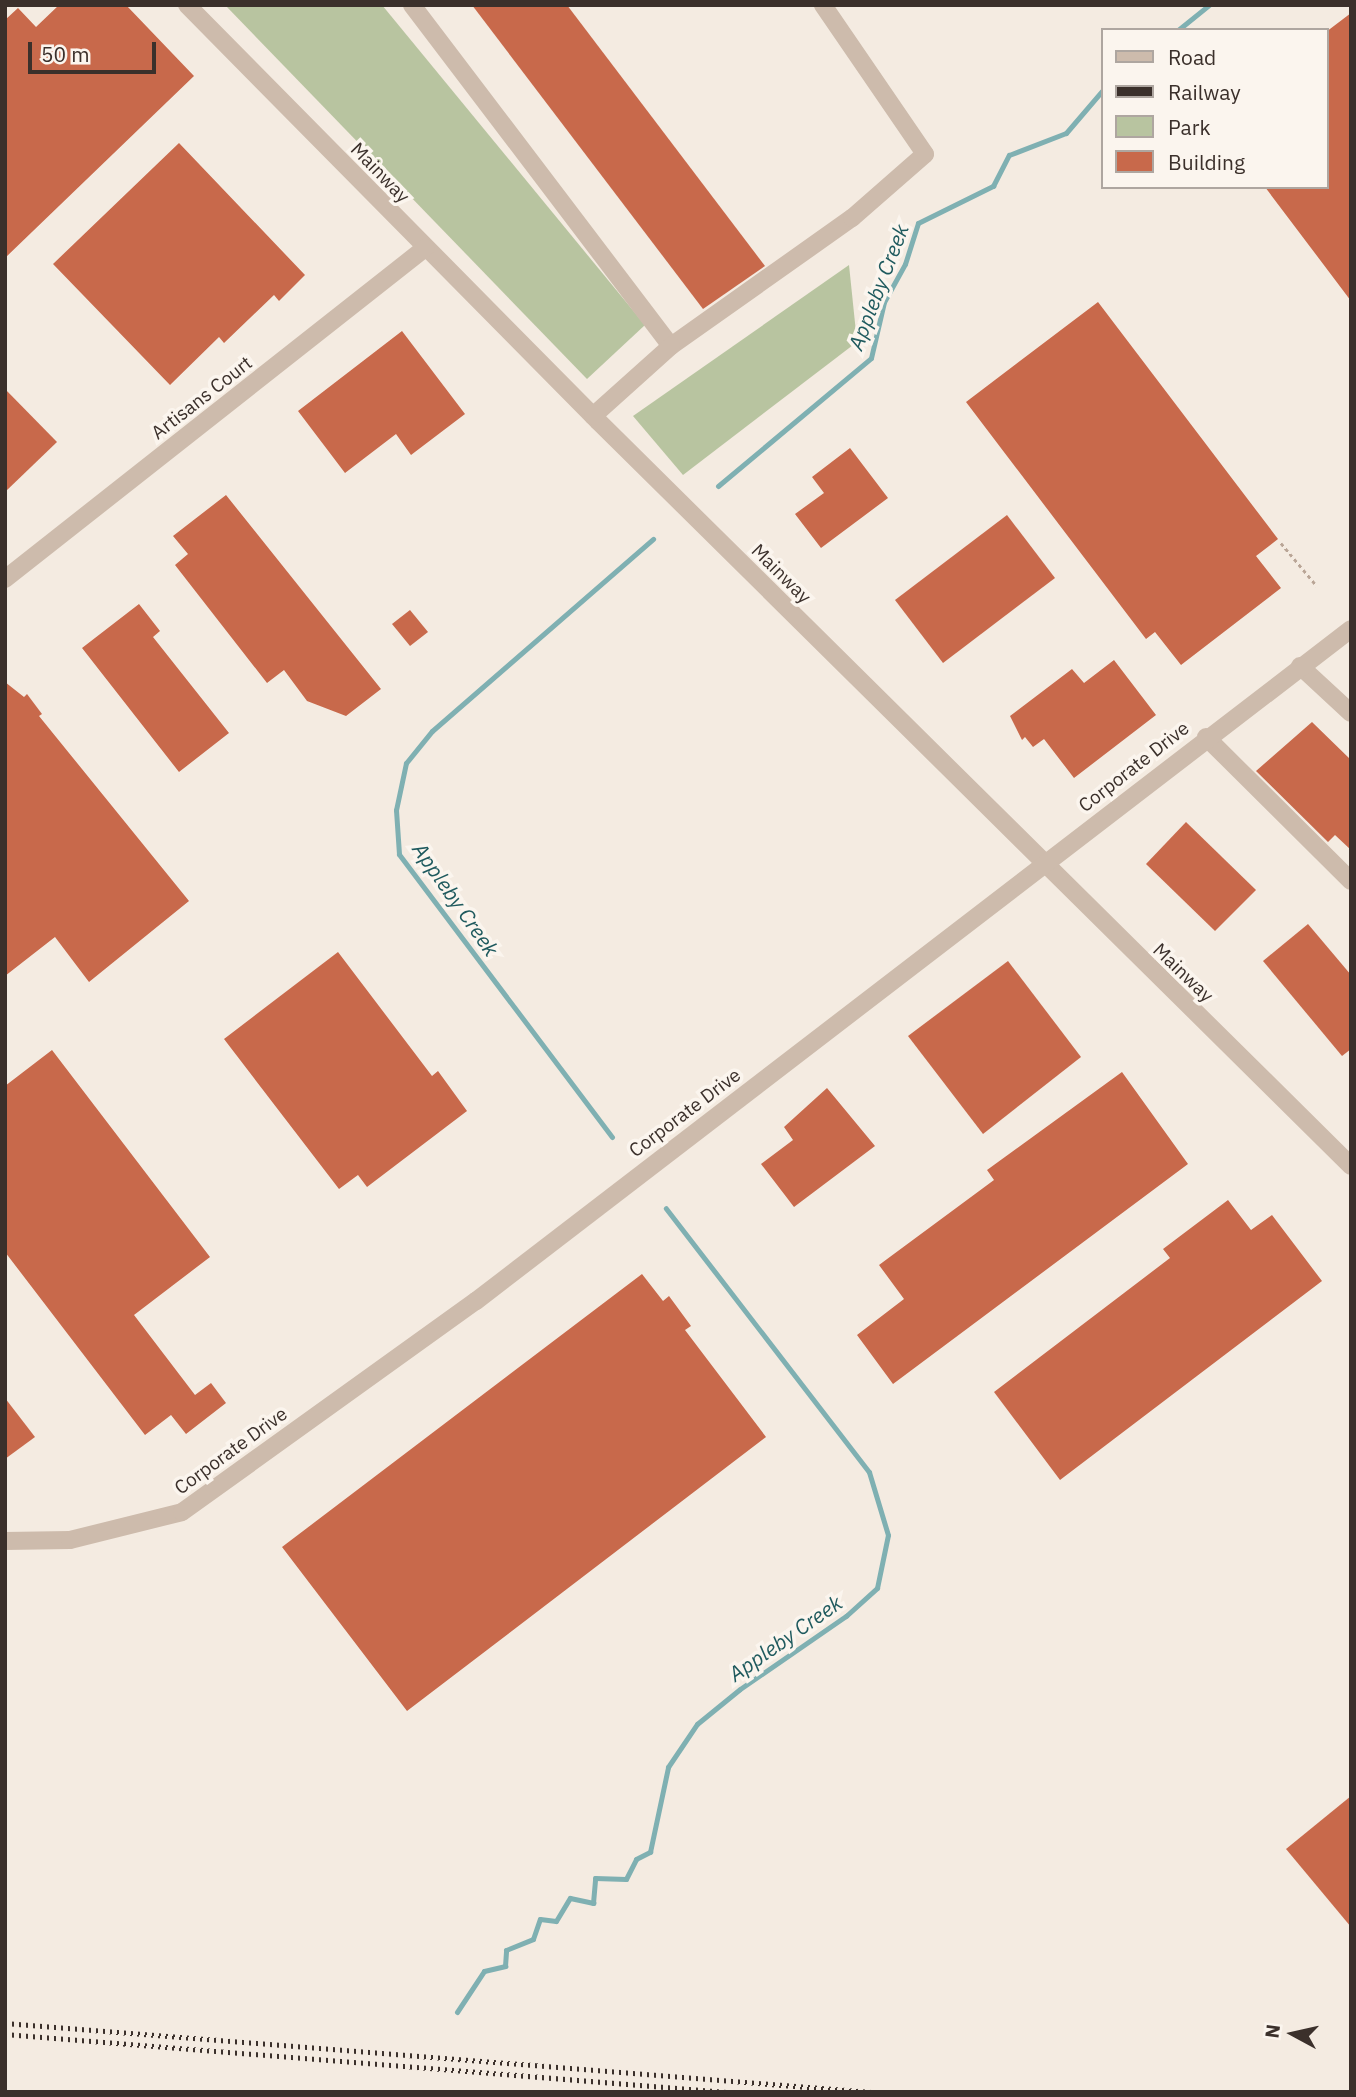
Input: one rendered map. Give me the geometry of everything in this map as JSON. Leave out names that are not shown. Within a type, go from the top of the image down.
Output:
[{"type":"street","name":"Mainway","points":[[187,5],[425,248],[1043,865],[1351,1166]]},
{"type":"street","points":[[412,5],[671,346]]},
{"type":"street","points":[[593,416],[671,346],[852,218],[925,154],[823,5]]},
{"type":"street","name":"Artisans Court","points":[[5,579],[425,248]]},
{"type":"street","name":"Corporate Drive","points":[[5,1541],[70,1540],[182,1512],[476,1301],[1206,737],[1351,629]]},
{"type":"street","points":[[1300,666],[1351,713]]},
{"type":"street","points":[[1206,737],[1351,881]]},
{"type":"path","points":[[1281,543],[1317,586]]},
{"type":"green space","points":[[225,5],[382,5],[645,325],[587,379]]},
{"type":"green space","points":[[849,265],[857,342],[683,475],[633,416]]},
{"type":"building","points":[[59,5],[126,5],[194,76],[5,258],[5,20],[18,8],[36,27]]},
{"type":"building","points":[[472,5],[567,5],[765,266],[703,309]]},
{"type":"building","points":[[1351,13],[1351,301],[1267,189],[1328,189],[1328,30]]},
{"type":"building","points":[[179,143],[305,275],[279,301],[274,295],[224,343],[219,337],[170,385],[53,264]]},
{"type":"building","points":[[1098,302],[1278,539],[1256,556],[1281,588],[1181,665],[1155,632],[1146,639],[966,402]]},
{"type":"building","points":[[402,331],[465,414],[411,455],[396,434],[345,473],[298,411]]},
{"type":"building","points":[[5,389],[57,442],[5,492]]},
{"type":"building","points":[[850,448],[888,498],[821,548],[795,514],[824,493],[812,477]]},
{"type":"building","points":[[226,495],[381,689],[346,716],[307,701],[284,670],[267,683],[175,565],[188,554],[173,536]]},
{"type":"building","points":[[1007,515],[1055,578],[943,663],[895,600]]},
{"type":"building","points":[[139,604],[160,631],[153,637],[229,733],[179,772],[82,648]]},
{"type":"building","points":[[410,610],[428,632],[410,646],[392,624]]},
{"type":"building","points":[[1114,660],[1156,715],[1074,778],[1044,739],[1033,747],[1025,737],[1022,740],[1010,716],[1072,669],[1084,683]]},
{"type":"building","points":[[5,682],[24,697],[27,694],[42,714],[39,716],[189,901],[89,982],[55,937],[5,976]]},
{"type":"building","points":[[1312,722],[1351,760],[1351,850],[1335,835],[1328,842],[1256,771]]},
{"type":"building","points":[[1186,822],[1256,890],[1215,931],[1146,864]]},
{"type":"building","points":[[1308,924],[1351,975],[1351,1049],[1342,1056],[1263,961]]},
{"type":"building","points":[[338,952],[432,1076],[438,1071],[467,1111],[367,1187],[358,1175],[339,1189],[224,1039]]},
{"type":"building","points":[[1008,961],[1081,1057],[983,1134],[908,1036]]},
{"type":"building","points":[[52,1050],[210,1257],[134,1315],[195,1395],[211,1383],[226,1403],[186,1434],[171,1415],[145,1435],[5,1252],[5,1086]]},
{"type":"building","points":[[1122,1072],[1188,1164],[893,1384],[857,1335],[904,1299],[879,1265],[994,1180],[987,1170]]},
{"type":"building","points":[[827,1088],[875,1146],[794,1207],[761,1164],[793,1140],[784,1127]]},
{"type":"building","points":[[1228,1200],[1251,1230],[1272,1215],[1322,1281],[1060,1480],[994,1392],[1170,1258],[1163,1249]]},
{"type":"building","points":[[642,1274],[663,1301],[669,1296],[691,1326],[685,1330],[766,1437],[407,1711],[282,1547]]},
{"type":"building","points":[[5,1398],[35,1437],[5,1459]]},
{"type":"building","points":[[1351,1796],[1351,1927],[1286,1849]]},
{"type":"waterway","name":"Appleby Creek","points":[[1180,28],[1209,5]]},
{"type":"waterway","name":"Appleby Creek","points":[[718,486],[871,358],[884,302],[905,264],[918,223],[993,186],[1009,155],[1066,133],[1100,93]]},
{"type":"waterway","name":"Appleby Creek","points":[[612,1137],[399,854],[396,810],[406,763],[432,731],[653,539]]},
{"type":"waterway","name":"Appleby Creek","points":[[457,2012],[484,1971],[505,1966],[506,1950],[533,1939],[540,1919],[556,1921],[570,1898],[593,1903],[595,1878],[626,1879],[636,1859],[650,1852],[668,1767],[697,1724],[740,1689],[846,1616],[877,1588],[888,1535],[869,1472],[666,1208]]},
{"type":"railway","points":[[5,2023],[871,2092]]},
{"type":"railway","points":[[5,2034],[727,2092]]}]
